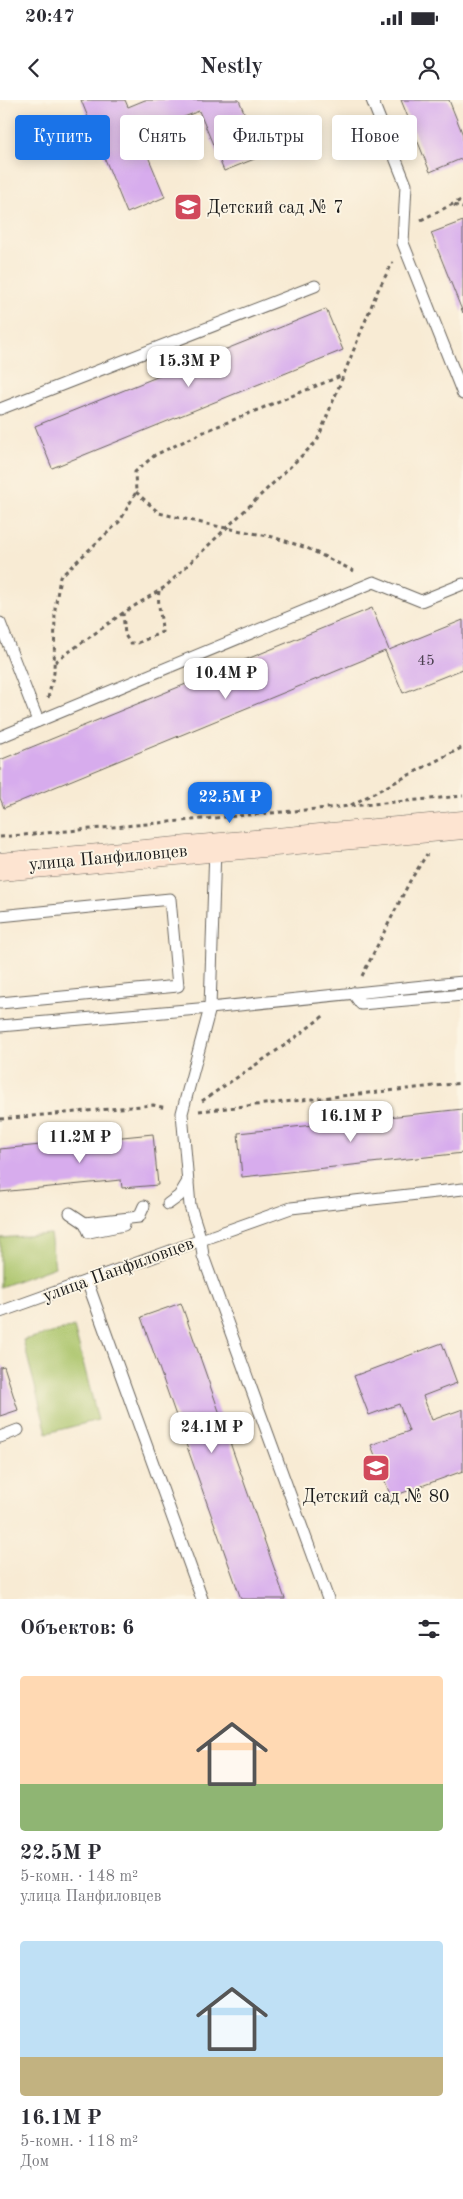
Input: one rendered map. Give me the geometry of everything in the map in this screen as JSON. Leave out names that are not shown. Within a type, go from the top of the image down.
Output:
[{"type":"street","name":"улица Панфиловцев","points":[[0,867],[454,826]]},
{"type":"lane","points":[[372,100],[406,185],[402,243],[463,394]]},
{"type":"lane","points":[[0,409],[315,286]]},
{"type":"lane","points":[[0,737],[374,582],[421,601],[463,584]]},
{"type":"lane","points":[[0,623],[38,722]]},
{"type":"lane","name":"улица Панфиловцев","points":[[215,847],[210,1008],[182,1113],[192,1211],[203,1256],[328,1599]]},
{"type":"lane","points":[[0,916],[170,899],[178,986],[0,1003]]},
{"type":"lane","points":[[1,1026],[210,1008],[463,982]]},
{"type":"lane","points":[[353,993],[361,1004],[463,995]]},
{"type":"lane","points":[[188,1181],[174,1204],[192,1211]]},
{"type":"lane","points":[[199,1235],[291,1208],[463,1189]]},
{"type":"lane","points":[[70,1213],[85,1223],[142,1211]]},
{"type":"lane","name":"улица Панфиловцев","points":[[0,1312],[184,1246],[199,1235]]},
{"type":"lane","points":[[87,1281],[202,1599]]},
{"type":"lane","points":[[0,1437],[18,1430]]},
{"type":"path","points":[[54,662],[123,613],[165,587],[317,440],[377,292],[402,243],[413,228],[424,218],[463,199]]},
{"type":"path","points":[[454,205],[463,208]]},
{"type":"path","points":[[38,722],[47,705],[54,662],[54,610],[60,576],[120,521],[136,492],[135,472],[155,456],[206,431],[344,375]]},
{"type":"path","points":[[136,492],[159,512],[273,537],[306,548],[374,582]]},
{"type":"path","points":[[123,613],[125,635],[130,643],[138,643],[162,632],[162,619],[157,604],[159,591]]},
{"type":"path","points":[[349,806],[463,746]]},
{"type":"path","points":[[0,837],[462,795],[454,826],[410,881],[353,993],[273,1054],[182,1113]]},
{"type":"path","points":[[0,1118],[153,1105],[182,1113],[463,1083]]},
{"type":"green space","points":[[50,1234],[55,1267],[0,1287],[0,1238]]},
{"type":"green space","points":[[74,1327],[98,1420],[47,1433],[23,1340]]},
{"type":"building","points":[[81,100],[125,100],[128,107],[145,100],[239,100],[245,115],[214,115],[214,147],[204,123],[204,115],[201,115],[199,111],[189,115],[120,115],[120,160],[149,160],[165,197],[127,213],[105,160],[110,160],[110,115],[87,115]]},
{"type":"building","points":[[401,100],[449,100],[463,135],[463,158],[430,172],[417,140],[417,115],[407,115]]},
{"type":"building","points":[[219,160],[252,160],[224,171]]},
{"type":"building","points":[[463,221],[463,313],[431,233]]},
{"type":"building","points":[[326,309],[343,350],[52,468],[35,426]]},
{"type":"building","points":[[372,608],[389,650],[463,620],[463,669],[403,693],[385,651],[4,808],[0,798],[0,760]]},
{"type":"building","points":[[463,1109],[463,1153],[242,1177],[238,1133]]},
{"type":"building","points":[[153,1134],[158,1185],[122,1188],[121,1180],[0,1192],[0,1149]]},
{"type":"building","points":[[181,1303],[285,1599],[241,1599],[141,1317]]},
{"type":"building","points":[[442,1343],[457,1383],[423,1396],[432,1420],[463,1409],[463,1471],[391,1497],[371,1445],[409,1431],[399,1404],[369,1415],[354,1376]]},
{"type":"building","points":[[4,1366],[18,1410],[0,1416],[0,1367]]},
{"type":"place","name":"Детский сад № 7","points":[[188,207]]},
{"type":"place","name":"Детский сад № 80","points":[[376,1468]]}]
